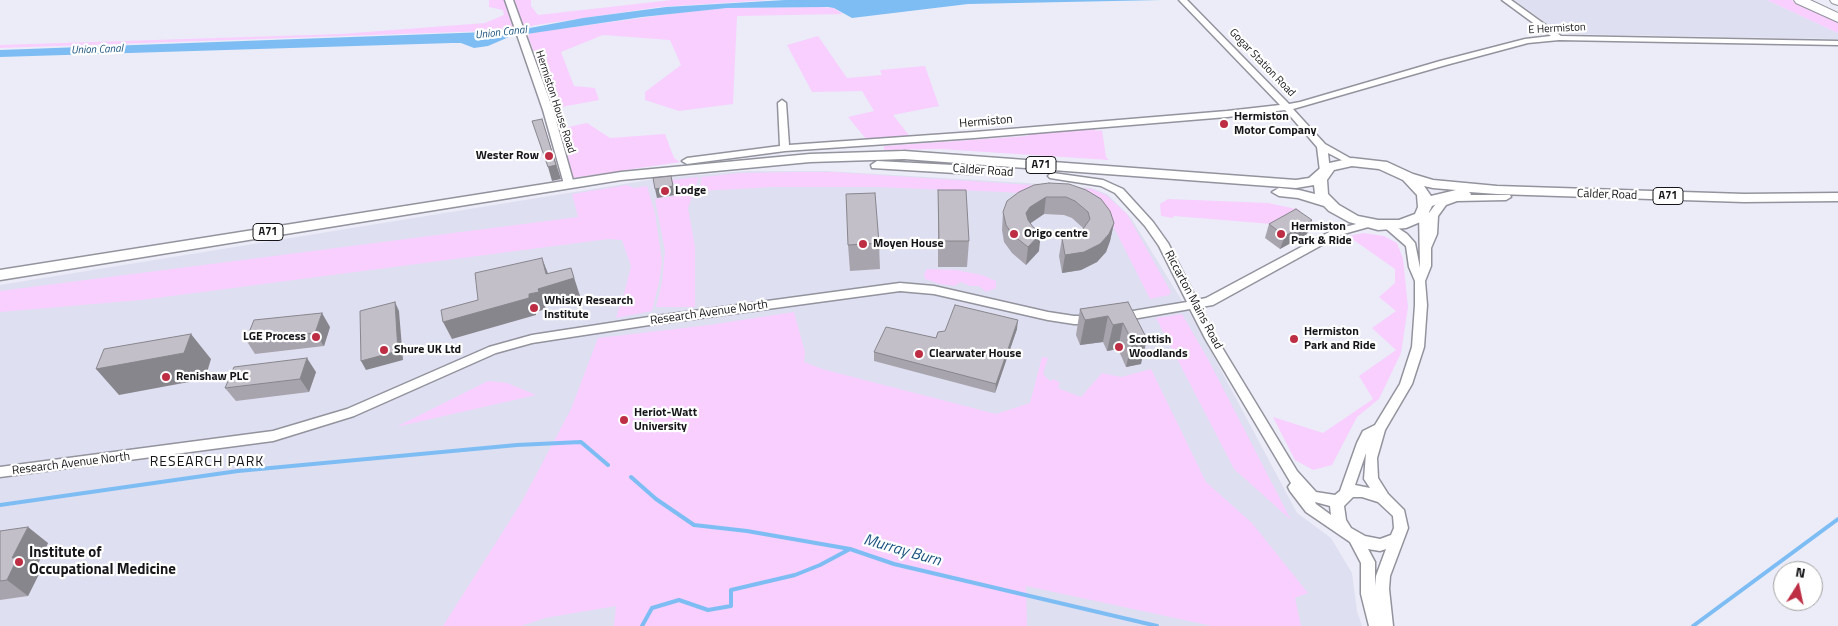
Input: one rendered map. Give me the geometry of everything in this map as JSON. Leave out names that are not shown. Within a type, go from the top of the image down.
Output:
[{"type":"highway","points":[[1800,0],[1838,18]]},
{"type":"highway","points":[[1820,0],[1838,8]]},
{"type":"main road","name":"Calder Road","points":[[0,275],[537,188],[652,172],[810,158],[904,156],[1296,184],[1313,181],[1336,164],[1352,162]]},
{"type":"main road","points":[[1352,162],[1382,165],[1408,178],[1424,194],[1425,207]]},
{"type":"main road","name":"Calder Road","points":[[756,163],[894,166],[1288,192],[1328,202],[1341,213],[1368,224],[1388,226],[1412,222],[1420,217],[1425,207],[1448,195],[1466,194],[1570,201],[1696,204],[1838,204]]},
{"type":"main road","points":[[1324,172],[1319,187],[1328,202]]},
{"type":"main road","name":"Calder Road","points":[[1408,178],[1449,186],[1554,193],[1772,198],[1838,197]]},
{"type":"street","name":"Gogar Station Road","points":[[1183,0],[1287,107],[1322,146],[1352,162]]},
{"type":"street","points":[[1506,0],[1559,38]]},
{"type":"street","name":"Hermiston House Road","points":[[509,1],[548,110],[569,184]]},
{"type":"street","name":"E Hermiston","points":[[1287,107],[1301,105],[1507,45],[1559,38],[1838,43]]},
{"type":"street","points":[[782,103],[785,148]]},
{"type":"street","name":"Hermiston","points":[[687,161],[785,148],[974,135],[1287,107]]},
{"type":"street","points":[[1322,146],[1324,172]]},
{"type":"street","name":"Riccarton Mains Road","points":[[1053,176],[1104,183],[1119,191],[1149,224],[1164,245],[1193,306],[1292,475],[1312,496],[1325,500],[1342,497],[1350,491],[1362,491],[1383,498]]},
{"type":"street","points":[[1427,245],[1432,234],[1433,216],[1437,208],[1442,204],[1456,198],[1506,197]]},
{"type":"street","points":[[1386,626],[1382,589],[1383,576],[1401,528],[1401,519],[1397,511],[1383,498],[1370,474],[1379,429],[1392,410],[1413,365],[1420,330],[1420,281],[1426,266],[1425,207]]},
{"type":"street","points":[[1338,232],[1341,213]]},
{"type":"street","name":"Research Avenue North","points":[[0,472],[273,436],[350,413],[493,350],[532,340],[658,320],[900,287],[934,290],[1063,318],[1108,319],[1193,306],[1209,302],[1338,232],[1368,224]]},
{"type":"street","points":[[1388,226],[1403,236],[1411,245],[1414,267],[1420,281]]},
{"type":"street","points":[[1342,497],[1362,442],[1367,435],[1379,429]]},
{"type":"street","name":"Riccarton Mains Road","points":[[1292,475],[1295,489],[1311,508],[1350,535],[1364,542],[1380,545],[1385,545],[1395,540]]},
{"type":"street","name":"Riccarton Mains Road","points":[[1342,497],[1336,511],[1337,517],[1368,562],[1368,594],[1376,626]]},
{"type":"shaded area","points":[[489,0],[531,0],[531,6],[538,15],[672,0],[770,0],[659,7],[536,25],[516,30],[0,48],[0,45],[341,34],[485,23],[504,15],[503,10],[489,7]]},
{"type":"shaded area","points":[[1514,0],[1767,0],[1838,33],[1838,39],[1562,34]]},
{"type":"shaded area","points":[[1767,0],[1791,0],[1838,21],[1838,33]]},
{"type":"shaded area","points":[[727,8],[834,8],[843,14],[737,16],[733,104],[679,111],[645,100],[645,92],[681,65],[670,40],[603,35],[561,52],[574,86],[595,88],[599,100],[556,108],[528,37],[530,33],[677,13]]},
{"type":"shaded area","points":[[818,36],[847,78],[882,75],[880,70],[925,66],[939,106],[893,115],[911,138],[867,140],[848,117],[874,111],[862,91],[812,92],[787,45]]},
{"type":"shaded area","points":[[587,123],[610,138],[665,134],[674,158],[680,162],[572,178],[559,129]]},
{"type":"shaded area","points":[[1095,128],[1095,131],[1102,130],[1106,157],[1109,160],[940,149],[884,150],[884,146],[1028,136],[1028,134]]},
{"type":"shaded area","name":"Heriot-Watt University","points":[[746,171],[826,171],[1060,185],[1091,188],[1107,194],[1131,218],[1197,325],[1297,513],[1331,538],[1352,573],[1357,611],[1362,626],[0,626],[0,285],[661,178]]},
{"type":"shaded area","points":[[833,172],[1092,189],[1106,195],[1127,214],[1171,292],[1169,295],[1150,299],[1108,216],[1079,198],[1004,192],[876,187],[773,187],[700,191],[701,177],[741,173]]},
{"type":"shaded area","points":[[699,177],[688,208],[695,247],[695,307],[656,307],[662,282],[665,251],[655,199],[675,196],[675,183],[662,186],[662,181]]},
{"type":"shaded area","points":[[627,185],[634,188],[647,186],[655,213],[662,262],[652,311],[616,318],[631,266],[622,240],[608,239],[141,300],[0,312],[0,291],[578,217],[572,194]]},
{"type":"shaded area","points":[[1168,199],[1268,203],[1301,210],[1272,224],[1174,216],[1173,218],[1161,216],[1160,204]]},
{"type":"shaded area","points":[[1364,233],[1384,236],[1397,243],[1403,259],[1408,307],[1401,353],[1379,399],[1357,417],[1332,465],[1313,470],[1295,460],[1273,417],[1323,433],[1373,399],[1359,376],[1396,350],[1372,328],[1396,311],[1379,297],[1395,283],[1395,269],[1348,236]]},
{"type":"shaded area","points":[[927,269],[956,270],[982,275],[996,281],[996,288],[986,292],[979,286],[970,286],[961,282],[955,286],[940,284],[925,279],[924,274]]},
{"type":"shaded area","points":[[794,312],[805,352],[804,362],[822,369],[996,414],[1030,403],[1042,357],[1048,358],[1043,374],[1050,381],[1054,379],[1060,383],[1058,388],[1081,397],[1102,373],[1121,377],[1151,369],[1206,482],[1252,523],[1308,593],[1295,598],[1301,626],[1212,626],[1026,586],[1027,626],[614,626],[616,606],[545,618],[521,626],[443,626],[521,503],[571,409],[598,338],[709,325]]},
{"type":"shaded area","points":[[1182,314],[1209,361],[1291,520],[1234,469],[1156,318]]},
{"type":"shaded area","points":[[488,381],[507,383],[536,395],[396,427]]},
{"type":"water","name":"Union Canal","points":[[785,0],[1162,0],[968,4],[852,18],[834,8],[828,7],[727,8],[642,17],[520,35],[509,37],[488,46],[474,48],[461,43],[452,43],[0,57],[0,50],[514,31],[583,18],[666,7]]},
{"type":"building","name":"Wester Row","points":[[542,119],[556,165],[548,167],[532,121]]},
{"type":"building","points":[[671,176],[673,186],[655,189],[653,178]]},
{"type":"building","points":[[1049,183],[1069,184],[1086,190],[1101,199],[1110,211],[1114,223],[1109,234],[1100,244],[1084,252],[1065,255],[1062,238],[1081,232],[1090,219],[1088,212],[1075,201],[1066,197],[1046,197],[1030,207],[1026,213],[1028,220],[1041,233],[1028,247],[1013,235],[1006,225],[1003,212],[1007,201],[1019,192],[1034,185]]},
{"type":"building","points":[[938,190],[966,190],[969,241],[939,241]]},
{"type":"building","points":[[875,193],[879,243],[848,245],[846,194]]},
{"type":"building","points":[[1296,209],[1312,220],[1285,236],[1269,224]]},
{"type":"building","points":[[542,258],[546,274],[571,268],[574,278],[538,289],[539,292],[529,294],[529,298],[443,322],[441,310],[478,300],[475,273]]},
{"type":"building","name":"Shure UK Ltd","points":[[395,302],[398,351],[361,361],[360,311]]},
{"type":"building","points":[[1128,302],[1147,339],[1132,341],[1123,323],[1113,325],[1108,316],[1085,320],[1080,309]]},
{"type":"building","name":"Clearwater House","points":[[955,305],[1018,320],[996,384],[874,352],[886,327],[936,338],[938,332],[945,331]]},
{"type":"building","points":[[322,313],[315,333],[246,340],[254,320]]},
{"type":"building","points":[[191,334],[184,353],[96,369],[104,349]]},
{"type":"building","points":[[307,358],[300,379],[225,388],[234,367]]},
{"type":"building","points":[[28,527],[12,558],[18,557],[7,580],[0,581],[0,531]]},
{"type":"waterway","points":[[0,505],[238,471],[517,445],[581,442],[608,465]]},
{"type":"waterway","points":[[631,477],[656,499],[694,525],[747,531],[850,549]]},
{"type":"waterway","name":"Murray Burn","points":[[1693,626],[1838,519]]},
{"type":"waterway","name":"Murray Burn","points":[[642,626],[652,608],[679,600],[708,610],[731,606],[731,590],[795,575],[820,565],[850,549]]},
{"type":"waterway","name":"Murray Burn","points":[[850,549],[894,564],[1157,626]]},
{"type":"place","name":"Hermiston Motor Company","points":[[1224,124]]},
{"type":"place","name":"Wester Row","points":[[549,156]]},
{"type":"place","name":"Lodge","points":[[665,191]]},
{"type":"place","name":"Origo centre","points":[[1014,234]]},
{"type":"place","name":"Hermiston Park & Ride","points":[[1281,234]]},
{"type":"place","name":"Moyen House","points":[[863,244]]},
{"type":"place","name":"Whisky Research Institute","points":[[534,308]]},
{"type":"place","name":"LGE Process","points":[[316,337]]},
{"type":"place","name":"Hermiston Park and Ride","points":[[1294,339]]},
{"type":"place","name":"Scottish Woodlands","points":[[1119,347]]},
{"type":"place","name":"Shure UK Ltd","points":[[384,350]]},
{"type":"place","name":"Clearwater House","points":[[919,354]]},
{"type":"place","name":"Renishaw PLC","points":[[166,377]]},
{"type":"place","name":"Heriot-Watt University","points":[[624,420]]},
{"type":"place","name":"Institute of Occupational Medicine","points":[[19,562]]},
{"type":"district","name":"RESEARCH PARK","points":[[207,463]]}]
